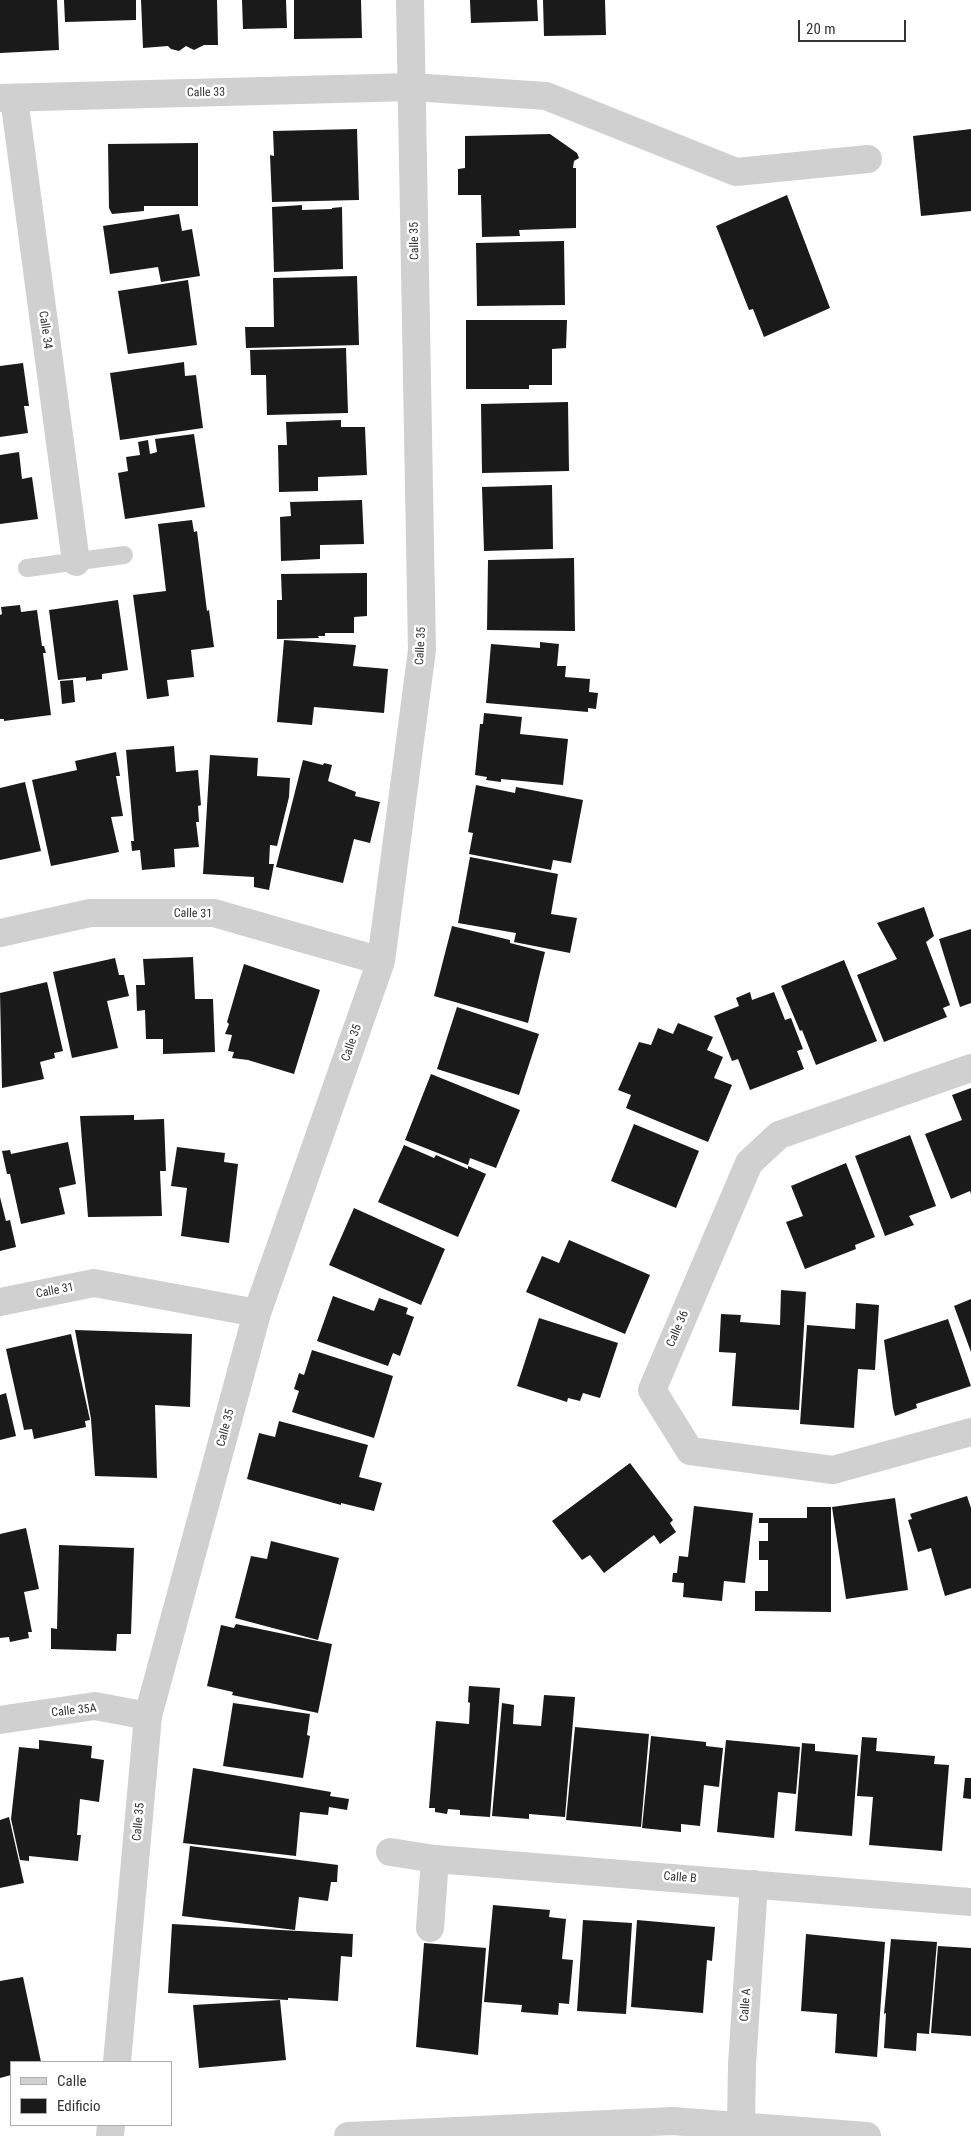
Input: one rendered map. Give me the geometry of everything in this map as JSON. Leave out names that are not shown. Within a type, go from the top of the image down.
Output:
[{"type":"street","name":"Calle 35","points":[[117,2061],[148,1716],[257,1313],[381,961],[422,650],[410,0]]},
{"type":"street","name":"Calle 33","points":[[7,98],[412,88],[546,96],[736,172],[868,159]]},
{"type":"street","name":"Calle 34","points":[[7,98],[76,562]]},
{"type":"street","name":"Calle 31","points":[[0,933],[90,913],[214,914],[381,961]]},
{"type":"street","name":"Calle 36","points":[[971,1068],[779,1135],[749,1162],[652,1390],[690,1451],[824,1469],[833,1470],[971,1432]]},
{"type":"street","name":"Calle 31","points":[[0,1302],[94,1283],[257,1313]]},
{"type":"street","name":"Calle 35A","points":[[0,1720],[96,1706],[148,1716]]},
{"type":"street","name":"Calle B","points":[[390,1852],[436,1859],[971,1902]]},
{"type":"street","points":[[430,1928],[436,1859]]},
{"type":"street","name":"Calle A","points":[[742,2126],[742,2064],[754,1884]]},
{"type":"street","points":[[348,2136],[674,2121],[867,2136]]},
{"type":"lane","points":[[27,568],[124,555]]},
{"type":"building","points":[[0,0],[57,0],[59,50],[0,53]]},
{"type":"building","points":[[64,0],[136,0],[136,20],[65,22]]},
{"type":"building","points":[[141,0],[217,0],[218,45],[204,45],[194,50],[186,46],[179,51],[168,46],[143,48]]},
{"type":"building","points":[[242,0],[286,0],[287,28],[243,29]]},
{"type":"building","points":[[294,0],[361,0],[362,38],[294,39]]},
{"type":"building","points":[[470,0],[537,0],[538,21],[471,23]]},
{"type":"building","points":[[543,0],[605,0],[606,35],[544,36]]},
{"type":"building","points":[[357,129],[359,200],[272,202],[270,155],[274,156],[273,131]]},
{"type":"building","points":[[971,129],[971,211],[921,216],[913,136]]},
{"type":"building","points":[[550,134],[577,153],[579,158],[574,161],[573,168],[576,168],[576,228],[519,230],[520,236],[482,237],[481,195],[458,195],[458,169],[465,168],[465,136]]},
{"type":"building","points":[[198,143],[198,206],[144,206],[144,211],[112,214],[109,208],[108,144]]},
{"type":"building","points":[[787,195],[830,308],[764,337],[753,309],[749,310],[716,226]]},
{"type":"building","points":[[302,205],[302,210],[342,207],[343,269],[274,272],[272,207]]},
{"type":"building","points":[[179,214],[182,231],[192,229],[200,276],[161,282],[158,267],[110,274],[103,226]]},
{"type":"building","points":[[564,241],[565,305],[477,306],[476,243]]},
{"type":"building","points":[[357,276],[359,345],[246,348],[245,327],[274,327],[273,278]]},
{"type":"building","points":[[188,280],[197,345],[128,354],[118,291]]},
{"type":"building","points":[[466,320],[567,320],[566,348],[552,349],[552,385],[529,385],[529,389],[466,389]]},
{"type":"building","points":[[346,348],[348,413],[267,415],[266,375],[251,375],[250,350]]},
{"type":"building","points":[[184,362],[185,376],[196,375],[203,428],[120,440],[110,373]]},
{"type":"building","points":[[23,363],[29,406],[24,406],[28,433],[0,437],[0,366]]},
{"type":"building","points":[[568,402],[569,471],[482,473],[481,404]]},
{"type":"building","points":[[341,420],[341,427],[365,427],[367,475],[318,477],[318,491],[279,492],[278,445],[287,445],[286,422]]},
{"type":"building","points":[[194,434],[205,507],[125,519],[118,473],[128,471],[126,457],[140,455],[138,442],[148,440],[150,454],[157,452],[155,439]]},
{"type":"building","points":[[19,452],[22,479],[32,477],[38,519],[0,524],[0,455]]},
{"type":"building","points":[[552,485],[553,549],[484,551],[482,487]]},
{"type":"building","points":[[362,500],[364,544],[320,545],[320,559],[281,561],[280,517],[291,516],[290,502]]},
{"type":"building","points":[[192,520],[194,532],[197,531],[207,611],[209,610],[214,647],[191,650],[194,677],[167,680],[169,696],[147,699],[133,595],[166,591],[158,524]]},
{"type":"building","points":[[574,558],[575,631],[487,630],[488,560]]},
{"type":"building","points":[[367,573],[367,616],[354,617],[354,633],[325,633],[325,636],[318,636],[319,638],[277,639],[277,600],[282,600],[281,574]]},
{"type":"building","points":[[118,600],[128,670],[102,674],[102,679],[86,681],[86,677],[58,680],[49,610]]},
{"type":"building","points":[[20,605],[21,612],[37,610],[42,646],[44,646],[46,653],[43,653],[51,715],[4,721],[4,719],[0,719],[1,607]]},
{"type":"building","points":[[284,640],[356,645],[353,666],[388,669],[384,713],[314,707],[312,725],[277,722]]},
{"type":"building","points":[[540,642],[559,644],[557,666],[566,666],[565,677],[590,679],[589,692],[598,693],[596,709],[588,708],[588,712],[486,703],[491,644],[540,648]]},
{"type":"building","points":[[73,680],[75,702],[62,704],[60,681]]},
{"type":"building","points":[[484,713],[522,717],[520,734],[568,739],[563,785],[501,779],[501,782],[486,780],[487,777],[475,775],[480,724],[483,724]]},
{"type":"building","points":[[174,746],[176,772],[198,770],[201,805],[198,806],[199,822],[196,822],[199,847],[174,849],[175,867],[142,870],[140,850],[132,851],[131,841],[134,841],[126,750]]},
{"type":"building","points":[[116,752],[120,776],[116,776],[123,816],[111,817],[119,852],[51,866],[32,780],[77,770],[75,761]]},
{"type":"building","points":[[210,755],[258,758],[257,776],[290,778],[289,797],[277,846],[270,845],[269,864],[274,864],[269,890],[254,887],[254,877],[203,874]]},
{"type":"building","points":[[303,760],[323,765],[324,763],[332,765],[328,781],[356,792],[355,796],[380,802],[370,843],[354,839],[343,883],[276,867]]},
{"type":"building","points":[[25,782],[41,851],[0,860],[0,788]]},
{"type":"building","points":[[476,785],[515,793],[516,787],[583,800],[571,863],[553,860],[551,870],[469,854],[473,833],[468,832]]},
{"type":"building","points":[[470,857],[558,874],[551,914],[577,918],[570,953],[514,942],[516,933],[458,923]]},
{"type":"building","points":[[924,907],[934,936],[926,942],[950,1005],[943,1008],[947,1017],[884,1042],[857,975],[897,959],[877,923]]},
{"type":"building","points":[[452,926],[510,940],[510,943],[545,952],[528,1023],[434,996]]},
{"type":"building","points":[[971,929],[971,1003],[960,1007],[939,939]]},
{"type":"building","points":[[193,957],[195,999],[213,999],[215,1052],[163,1054],[163,1039],[146,1039],[145,1010],[137,1011],[136,985],[145,985],[143,959]]},
{"type":"building","points":[[115,958],[119,975],[124,975],[129,996],[107,1001],[118,1048],[72,1058],[53,972]]},
{"type":"building","points":[[844,960],[877,1041],[816,1065],[781,986]]},
{"type":"building","points":[[244,964],[320,990],[294,1074],[248,1060],[232,1058],[234,1052],[228,1051],[232,1035],[225,1034],[229,1024],[227,1022]]},
{"type":"building","points":[[47,982],[63,1051],[54,1053],[55,1058],[40,1062],[44,1079],[2,1088],[0,993]]},
{"type":"building","points":[[750,992],[752,1000],[774,992],[785,1020],[791,1018],[803,1049],[797,1051],[804,1069],[750,1090],[738,1059],[732,1061],[714,1016],[739,1006],[736,998]]},
{"type":"building","points":[[457,1007],[539,1034],[519,1095],[437,1069]]},
{"type":"building","points":[[678,1023],[713,1037],[707,1050],[723,1057],[714,1078],[732,1085],[708,1142],[626,1108],[631,1095],[618,1090],[639,1042],[651,1045],[658,1028],[673,1034]]},
{"type":"building","points":[[431,1074],[520,1110],[496,1168],[470,1158],[468,1165],[405,1140]]},
{"type":"building","points":[[971,1088],[971,1194],[970,1191],[951,1199],[925,1134],[962,1120],[952,1095]]},
{"type":"building","points":[[134,1115],[134,1120],[164,1119],[166,1171],[160,1171],[162,1216],[88,1217],[80,1116]]},
{"type":"building","points":[[634,1124],[699,1151],[676,1208],[611,1181]]},
{"type":"building","points":[[910,1135],[936,1206],[909,1216],[914,1225],[885,1236],[855,1156]]},
{"type":"building","points":[[68,1142],[76,1184],[59,1188],[65,1214],[21,1224],[10,1174],[7,1174],[2,1151],[10,1150],[11,1154]]},
{"type":"building","points":[[404,1145],[434,1158],[436,1155],[468,1169],[468,1166],[486,1174],[458,1237],[378,1202]]},
{"type":"building","points":[[177,1147],[225,1153],[224,1162],[238,1164],[229,1243],[181,1236],[187,1188],[171,1186]]},
{"type":"building","points":[[846,1163],[875,1237],[855,1245],[856,1249],[805,1269],[786,1222],[803,1216],[791,1186]]},
{"type":"building","points":[[0,1197],[6,1221],[10,1220],[16,1247],[0,1251]]},
{"type":"building","points":[[354,1208],[445,1249],[421,1305],[329,1265]]},
{"type":"building","points":[[569,1240],[650,1275],[625,1334],[526,1292],[542,1256],[559,1263]]},
{"type":"building","points":[[781,1290],[806,1292],[799,1410],[732,1406],[736,1353],[719,1352],[721,1314],[741,1315],[740,1322],[780,1325]]},
{"type":"building","points":[[333,1296],[374,1311],[379,1298],[408,1308],[406,1314],[414,1317],[400,1356],[393,1353],[388,1366],[317,1341]]},
{"type":"building","points":[[971,1299],[971,1352],[954,1306]]},
{"type":"building","points":[[856,1303],[879,1305],[875,1370],[858,1369],[854,1428],[800,1424],[807,1325],[855,1329]]},
{"type":"building","points":[[539,1318],[618,1343],[600,1398],[583,1393],[580,1401],[568,1398],[567,1402],[517,1386]]},
{"type":"building","points":[[948,1319],[971,1386],[916,1404],[917,1408],[895,1416],[884,1340]]},
{"type":"building","points":[[75,1330],[192,1334],[190,1407],[155,1405],[157,1478],[95,1476],[91,1419]]},
{"type":"building","points":[[71,1334],[90,1420],[85,1421],[86,1427],[34,1439],[32,1429],[24,1430],[6,1349]]},
{"type":"building","points":[[312,1350],[393,1376],[374,1438],[292,1412],[299,1391],[294,1389],[299,1373],[304,1375]]},
{"type":"building","points":[[6,1393],[16,1436],[0,1440],[0,1395]]},
{"type":"building","points":[[279,1421],[368,1445],[359,1477],[382,1483],[374,1511],[341,1503],[341,1505],[247,1479],[259,1433],[275,1437]]},
{"type":"building","points":[[630,1463],[673,1520],[670,1523],[676,1532],[660,1544],[654,1535],[604,1573],[590,1555],[582,1560],[552,1521]]},
{"type":"building","points":[[967,1496],[971,1508],[971,1588],[945,1596],[931,1548],[918,1552],[908,1520],[912,1519],[910,1514]]},
{"type":"building","points":[[895,1498],[908,1590],[846,1599],[832,1507]]},
{"type":"building","points":[[694,1506],[753,1513],[745,1583],[724,1581],[722,1601],[683,1597],[684,1583],[672,1582],[673,1573],[677,1573],[679,1556],[688,1557]]},
{"type":"building","points":[[807,1507],[831,1507],[831,1612],[755,1611],[755,1591],[768,1591],[768,1560],[759,1560],[759,1541],[768,1541],[768,1523],[759,1523],[759,1518],[807,1518]]},
{"type":"building","points":[[26,1528],[39,1589],[24,1592],[32,1632],[28,1632],[29,1638],[10,1642],[9,1637],[0,1638],[0,1534]]},
{"type":"building","points":[[271,1541],[339,1558],[318,1640],[235,1618],[251,1556],[267,1559]]},
{"type":"building","points":[[59,1545],[134,1548],[131,1634],[117,1634],[116,1651],[51,1649],[51,1628],[57,1629]]},
{"type":"building","points":[[236,1624],[332,1644],[318,1713],[232,1695],[233,1692],[207,1686],[221,1625],[234,1628]]},
{"type":"building","points":[[469,1686],[500,1688],[490,1817],[460,1815],[460,1810],[448,1809],[447,1814],[435,1812],[435,1808],[429,1808],[436,1721],[469,1724]]},
{"type":"building","points":[[544,1695],[575,1697],[565,1817],[529,1814],[529,1819],[492,1816],[502,1703],[514,1705],[513,1724],[541,1726]]},
{"type":"building","points":[[233,1703],[310,1714],[307,1735],[310,1736],[303,1778],[223,1766]]},
{"type":"building","points":[[575,1727],[649,1734],[641,1827],[566,1820]]},
{"type":"building","points":[[651,1736],[706,1742],[706,1746],[723,1748],[719,1787],[704,1785],[700,1826],[681,1824],[681,1832],[642,1828]]},
{"type":"building","points":[[862,1737],[877,1738],[876,1751],[935,1756],[934,1764],[949,1765],[942,1851],[869,1845],[873,1797],[857,1796]]},
{"type":"building","points":[[39,1740],[92,1746],[91,1758],[104,1760],[99,1802],[80,1799],[77,1835],[81,1835],[78,1861],[29,1856],[29,1861],[20,1860],[11,1819],[19,1747],[39,1749]]},
{"type":"building","points":[[726,1740],[800,1747],[796,1794],[778,1792],[774,1838],[717,1832]]},
{"type":"building","points":[[802,1743],[815,1744],[815,1751],[858,1755],[852,1836],[795,1831]]},
{"type":"building","points":[[193,1768],[331,1792],[330,1796],[349,1799],[347,1810],[329,1807],[328,1815],[300,1812],[296,1856],[183,1843]]},
{"type":"building","points":[[965,1778],[971,1778],[971,1799],[963,1798]]},
{"type":"building","points":[[9,1817],[24,1883],[0,1888],[0,1820]]},
{"type":"building","points":[[190,1846],[338,1865],[337,1882],[331,1882],[328,1901],[299,1897],[295,1930],[182,1916]]},
{"type":"building","points":[[493,1905],[550,1910],[549,1917],[566,1919],[562,1959],[573,1960],[569,2004],[559,2003],[558,2015],[521,2012],[522,2005],[484,2002]]},
{"type":"building","points":[[583,1920],[632,1923],[626,2014],[577,2011]]},
{"type":"building","points":[[637,1920],[715,1927],[712,1961],[707,1960],[703,2013],[631,2007]]},
{"type":"building","points":[[172,1924],[353,1934],[352,1957],[341,1956],[338,2001],[168,1993]]},
{"type":"building","points":[[806,1934],[885,1942],[877,2057],[835,2053],[837,2014],[801,2011]]},
{"type":"building","points":[[891,1939],[937,1942],[929,2034],[917,2033],[916,2051],[884,2048],[886,2013],[884,2014]]},
{"type":"building","points":[[424,1943],[486,1948],[478,2055],[416,2047]]},
{"type":"building","points":[[938,1946],[971,1948],[971,2036],[931,2033]]},
{"type":"building","points":[[23,1977],[41,2061],[10,2061],[10,2075],[0,2078],[0,1981]]},
{"type":"building","points":[[280,2000],[286,2060],[199,2068],[193,2005]]}]
